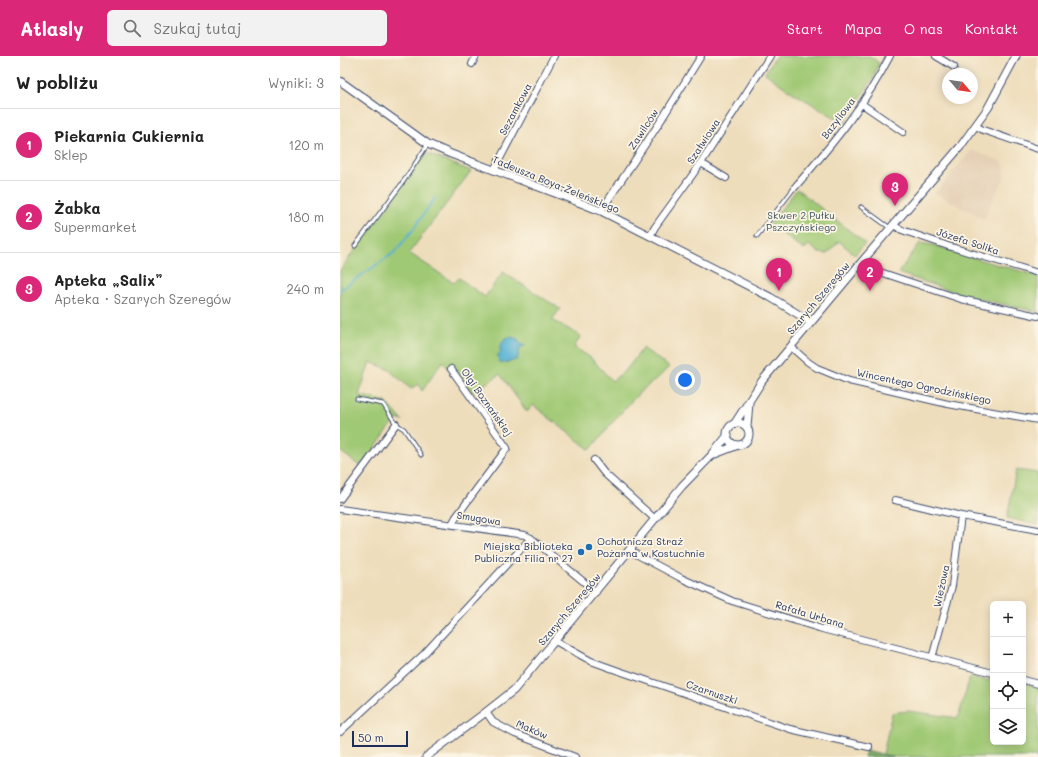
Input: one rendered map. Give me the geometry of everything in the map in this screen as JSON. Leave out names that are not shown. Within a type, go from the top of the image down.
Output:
[{"type":"street","points":[[472,64],[476,56]]},
{"type":"street","name":"Zawilców","points":[[601,212],[701,56]]},
{"type":"street","name":"Szałwiowa","points":[[650,236],[701,163],[770,56]]},
{"type":"street","name":"Bazyliowa","points":[[795,187],[827,150],[862,104],[890,56]]},
{"type":"street","points":[[936,56],[954,67]]},
{"type":"street","name":"Szarych Szeregów","points":[[735,424],[762,381],[960,147],[988,108],[1016,56]]},
{"type":"street","name":"Sezamkowa","points":[[494,170],[552,57]]},
{"type":"street","name":"Tadeusza Boya-Żeleńskiego","points":[[340,81],[428,144],[601,212],[770,298],[811,322]]},
{"type":"street","points":[[862,104],[904,132]]},
{"type":"street","points":[[976,126],[983,130],[1038,149]]},
{"type":"street","points":[[701,163],[726,178]]},
{"type":"street","name":"Józefa Solika","points":[[892,227],[948,246],[1038,273]]},
{"type":"street","points":[[859,265],[961,299],[1038,316]]},
{"type":"street","name":"Wincentego Ogrodzińskiego","points":[[791,347],[817,368],[849,381],[948,404],[1038,420]]},
{"type":"street","name":"Olgi Boznańskiej","points":[[451,369],[507,448],[456,516],[452,524]]},
{"type":"street","name":"Szarych Szeregów","points":[[747,427],[750,400]]},
{"type":"street","points":[[741,423],[747,427],[749,433],[745,443],[738,445],[731,442],[728,435],[729,428],[735,424],[741,423]]},
{"type":"street","points":[[340,499],[396,424]]},
{"type":"street","name":"Szarych Szeregów","points":[[426,757],[514,690],[682,486],[711,456],[728,435]]},
{"type":"street","name":"Szarych Szeregów","points":[[711,456],[738,445]]},
{"type":"street","points":[[594,460],[604,473],[656,519]]},
{"type":"street","points":[[895,500],[961,516],[1038,530]]},
{"type":"street","name":"Smugowa","points":[[340,509],[525,535],[531,538],[596,592]]},
{"type":"street","name":"Wieżowa","points":[[932,658],[952,586],[961,516]]},
{"type":"street","points":[[340,732],[423,655],[531,538]]},
{"type":"street","name":"Rafała Urbana","points":[[631,549],[634,553],[681,578],[732,601],[822,629],[990,672]]},
{"type":"street","name":"Czarnuszki","points":[[556,640],[591,661],[630,675],[790,729],[868,747]]},
{"type":"street","points":[[1026,681],[1038,684]]},
{"type":"street","name":"Maków","points":[[486,712],[494,722],[515,734],[575,757]]},
{"type":"lane","points":[[356,246],[401,185],[428,144]]},
{"type":"lane","points":[[757,236],[795,187]]},
{"type":"lane","points":[[861,207],[892,227]]},
{"type":"lane","points":[[357,399],[383,404],[396,424],[404,429],[421,455]]},
{"type":"shaded area","points":[[972,150],[1003,162],[1005,176],[984,219],[935,193]]},
{"type":"green space","points":[[776,56],[870,56],[879,63],[874,77],[844,123],[787,89],[765,73]]},
{"type":"green space","points":[[429,154],[471,171],[409,253],[454,283],[459,278],[485,297],[503,272],[560,309],[552,320],[581,336],[574,347],[591,358],[612,381],[626,370],[643,348],[669,367],[641,391],[590,450],[533,405],[527,412],[500,374],[472,393],[454,365],[448,369],[443,361],[422,391],[418,384],[411,389],[388,369],[370,362],[359,395],[386,402],[403,421],[396,419],[361,467],[340,451],[340,270],[423,156]]},
{"type":"green space","name":"Skwer 2 Pułku Pszczyńskiego","points":[[797,189],[865,243],[855,255],[839,241],[827,254],[819,253],[809,245],[804,250],[770,224]]},
{"type":"green space","points":[[920,243],[933,245],[1038,276],[1038,312],[963,295],[898,273]]},
{"type":"green space","points":[[1016,470],[1038,473],[1038,525],[1007,518]]},
{"type":"green space","points":[[990,675],[990,745],[1026,745],[1026,684],[1038,686],[1038,757],[893,757],[883,754],[892,713],[908,711],[958,718],[970,677],[988,681]]},
{"type":"green space","points":[[866,750],[893,757],[864,757]]},
{"type":"water","points":[[511,337],[518,339],[520,344],[526,345],[520,348],[517,360],[502,363],[499,362],[498,355],[501,351],[499,348],[505,338]]},
{"type":"waterway","points":[[340,290],[394,253],[412,231],[435,198]]},
{"type":"place","name":"Apteka „Salix”","points":[[895,206]]},
{"type":"place","name":"Piekarnia Cukiernia","points":[[779,291]]},
{"type":"place","name":"Żabka","points":[[870,291]]},
{"type":"place","name":"Ochotnicza Straż Pożarna w Kostuchnie","points":[[589,547]]},
{"type":"place","name":"Miejska Biblioteka Publiczna Filia nr 27","points":[[581,552]]}]
